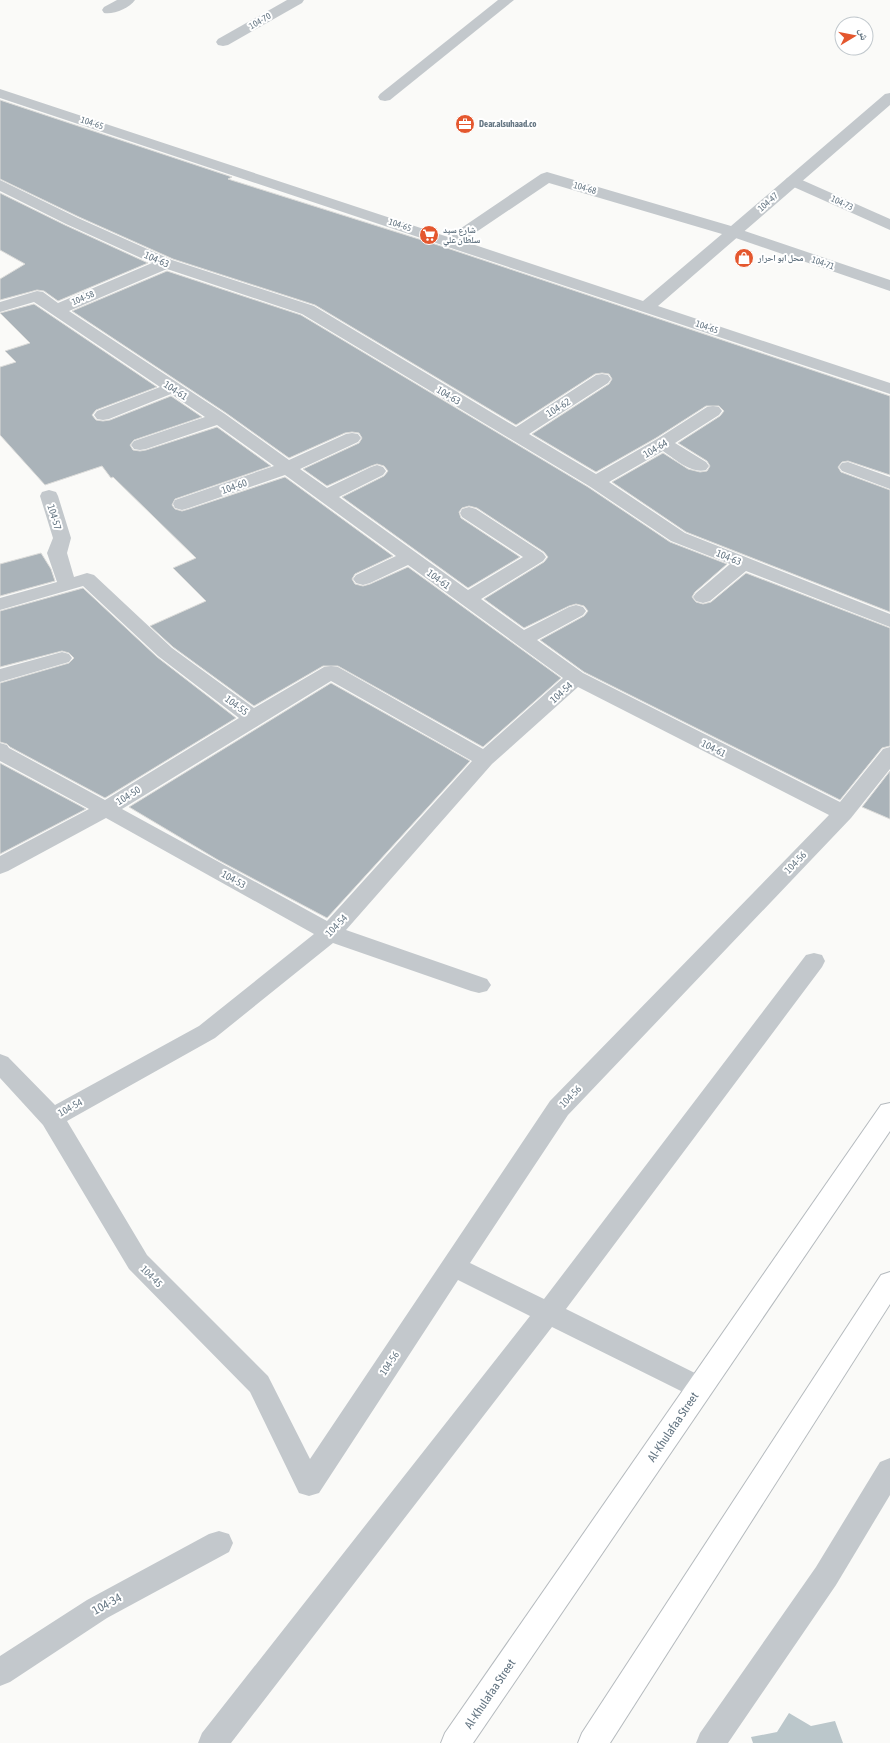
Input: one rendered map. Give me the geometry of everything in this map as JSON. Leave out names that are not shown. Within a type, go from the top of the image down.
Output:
[{"type":"main road","name":"Al-Khulafaa Street","points":[[456,1743],[890,1112]]},
{"type":"main road","points":[[593,1743],[890,1282]]},
{"type":"street","points":[[109,10],[128,0]]},
{"type":"street","name":"104-70","points":[[223,42],[297,0]]},
{"type":"street","points":[[385,97],[507,0]]},
{"type":"street","name":"104-65","points":[[0,93],[890,389]]},
{"type":"street","name":"104-47","points":[[647,307],[890,97]]},
{"type":"street","name":"104-68","points":[[451,242],[547,177],[733,232]]},
{"type":"street","name":"104-73","points":[[793,181],[890,225]]},
{"type":"street","name":"104-63","points":[[0,185],[72,221],[166,263],[308,310],[596,482],[678,537],[890,621]]},
{"type":"street","name":"104-71","points":[[733,232],[890,286]]},
{"type":"street","name":"104-58","points":[[56,310],[166,263]]},
{"type":"street","points":[[0,307],[37,296],[56,310]]},
{"type":"street","name":"104-61","points":[[56,310],[219,418],[576,678],[843,813]]},
{"type":"street","name":"104-62","points":[[515,435],[602,379]]},
{"type":"street","points":[[103,415],[172,388]]},
{"type":"street","name":"104-64","points":[[596,482],[663,443],[713,411]]},
{"type":"street","points":[[140,445],[219,418]]},
{"type":"street","name":"104-60","points":[[182,504],[286,468],[352,438]]},
{"type":"street","points":[[663,443],[700,466]]},
{"type":"street","points":[[848,467],[890,484]]},
{"type":"street","points":[[326,496],[376,471]]},
{"type":"street","name":"104-57","points":[[49,496],[62,538],[57,553],[68,584]]},
{"type":"street","points":[[467,599],[536,557],[469,513]]},
{"type":"street","points":[[364,580],[409,557]]},
{"type":"street","points":[[703,597],[743,563]]},
{"type":"street","name":"104-55","points":[[0,604],[87,579],[165,652],[253,718],[331,672],[485,759]]},
{"type":"street","points":[[523,639],[576,611]]},
{"type":"street","points":[[0,676],[62,658]]},
{"type":"street","name":"104-54","points":[[52,1118],[208,1032],[330,932],[485,759],[576,678]]},
{"type":"street","name":"104-50","points":[[0,866],[106,808],[253,718]]},
{"type":"street","name":"104-53","points":[[0,750],[2,753],[106,808],[330,932],[479,985]]},
{"type":"street","name":"104-56","points":[[309,1484],[559,1108],[843,813],[890,754]]},
{"type":"street","points":[[213,1743],[548,1313],[814,961]]},
{"type":"street","name":"104-45","points":[[0,1064],[52,1118],[138,1262],[259,1384],[309,1484]]},
{"type":"street","points":[[453,1266],[700,1388]]},
{"type":"street","points":[[711,1743],[826,1576],[890,1470]]},
{"type":"street","name":"104-34","points":[[0,1672],[97,1609],[219,1543]]},
{"type":"shaded area","points":[[789,1713],[811,1726],[835,1721],[843,1743],[753,1743],[751,1737],[777,1732]]},
{"type":"building","points":[[0,100],[232,177],[228,179],[441,246],[890,396],[890,475],[848,461],[842,462],[838,467],[841,472],[890,490],[890,612],[686,532],[612,482],[663,453],[688,469],[700,472],[707,471],[710,466],[707,461],[678,443],[720,416],[724,411],[719,406],[706,406],[656,438],[596,472],[532,434],[609,384],[612,379],[609,374],[595,374],[516,425],[315,305],[173,259],[79,217],[0,179]]},
{"type":"building","points":[[0,193],[148,263],[58,301],[44,291],[37,290],[0,300],[0,279],[25,264],[0,250]]},
{"type":"building","points":[[167,271],[301,315],[588,487],[670,542],[727,564],[695,592],[692,597],[696,602],[703,604],[711,602],[746,573],[890,628],[890,746],[882,748],[840,800],[584,672],[540,640],[584,616],[588,611],[584,606],[576,604],[569,606],[524,628],[484,599],[544,562],[548,557],[544,552],[477,508],[469,506],[462,508],[459,512],[461,518],[520,557],[468,588],[342,497],[384,476],[388,471],[384,466],[377,464],[371,466],[327,486],[303,469],[359,443],[362,438],[359,433],[345,433],[289,458],[226,413],[72,311]]},
{"type":"building","points":[[34,304],[157,387],[96,410],[92,415],[96,420],[110,420],[171,396],[202,417],[134,440],[130,445],[133,450],[146,450],[217,427],[271,466],[175,499],[172,505],[175,509],[182,511],[189,509],[285,477],[393,556],[355,574],[352,579],[355,584],[363,586],[370,584],[408,567],[561,678],[483,747],[338,666],[323,666],[254,706],[173,647],[150,626],[206,601],[173,568],[196,558],[113,477],[111,478],[102,466],[45,485],[0,435],[0,367],[16,362],[5,351],[30,343],[0,313]]},
{"type":"building","points":[[41,553],[51,569],[55,581],[0,596],[0,564]]},
{"type":"building","points":[[83,588],[157,657],[236,718],[105,798],[7,744],[0,742],[0,683],[69,663],[74,658],[69,653],[62,651],[0,667],[0,611]]},
{"type":"building","points":[[331,683],[470,761],[327,918],[218,860],[129,807]]},
{"type":"building","points":[[0,763],[86,809],[0,854]]},
{"type":"building","points":[[890,771],[890,819],[862,807]]},
{"type":"place","name":"Dear.alsuhaad.co","points":[[465,124]]},
{"type":"place","name":"شارع سيد سلطان علي","points":[[429,235]]},
{"type":"place","name":"محل ابو احرار","points":[[744,258]]}]
